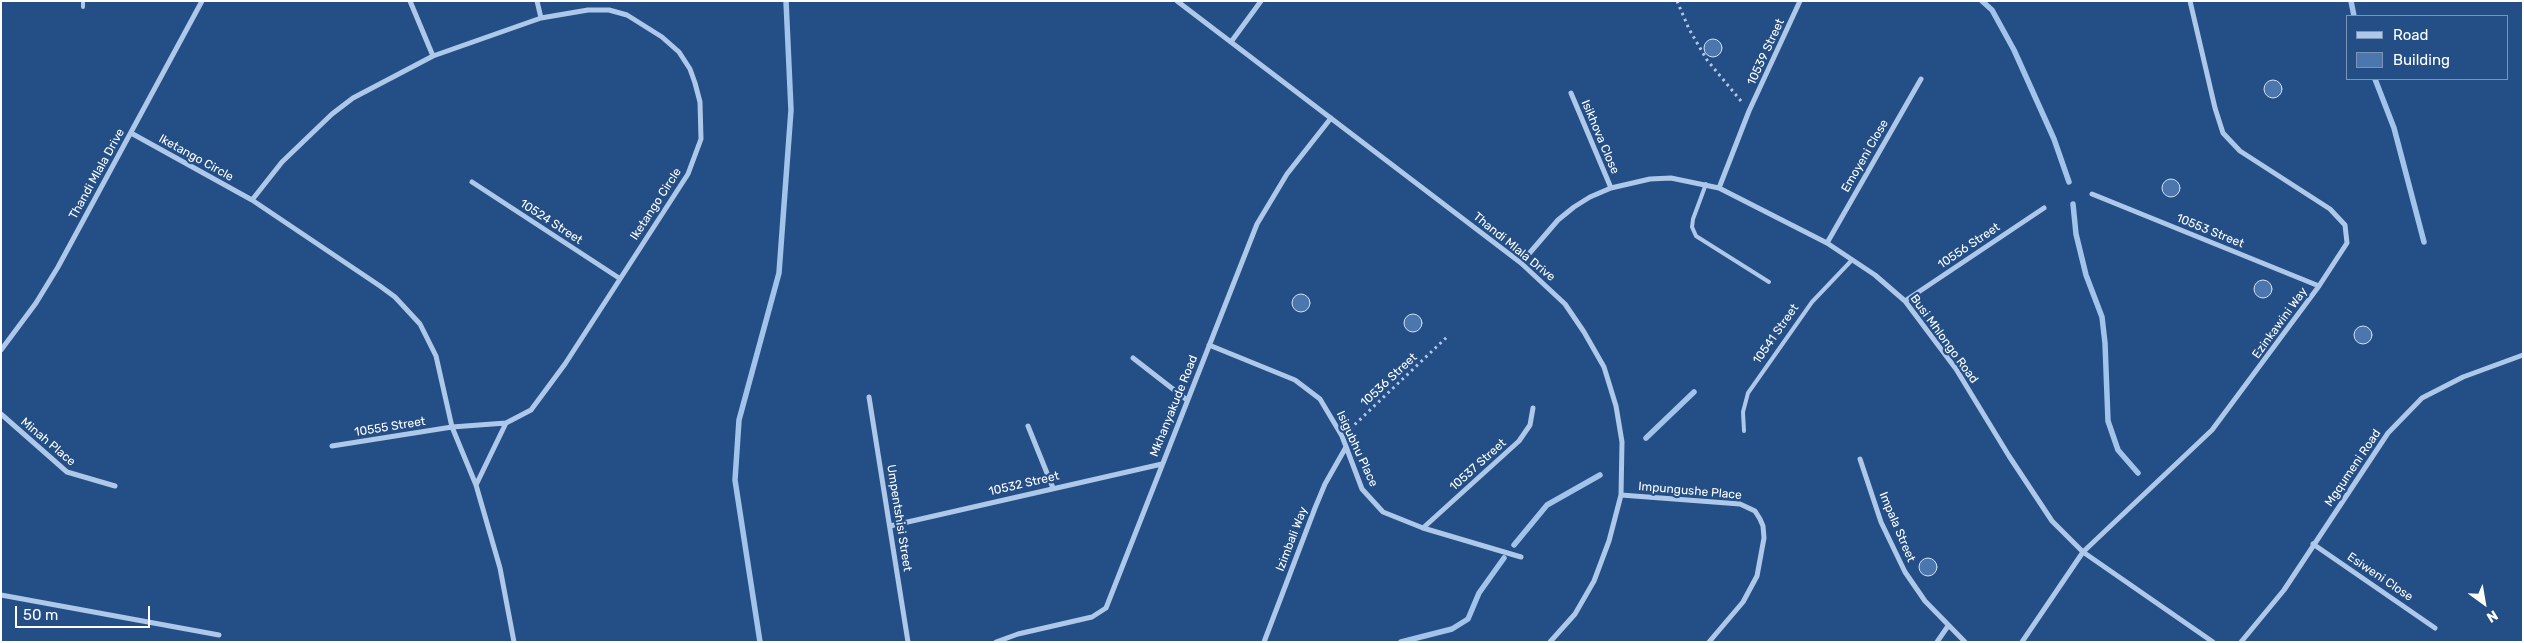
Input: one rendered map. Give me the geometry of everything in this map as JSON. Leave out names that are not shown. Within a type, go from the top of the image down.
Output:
[{"type":"street","name":"Thandi Mlala Drive","points":[[1,350],[40,296],[202,1]]},
{"type":"street","points":[[410,1],[433,56]]},
{"type":"street","points":[[537,1],[541,18]]},
{"type":"street","name":"Thandi Mlala Drive","points":[[1177,1],[1521,263],[1565,304],[1584,332],[1604,367],[1616,406],[1622,442],[1621,495],[1609,541],[1594,581],[1575,614],[1550,642]]},
{"type":"street","points":[[1231,42],[1261,1]]},
{"type":"street","name":"10539 Street","points":[[1719,188],[1750,112],[1800,1]]},
{"type":"street","name":"Ezinkawini Way","points":[[2022,642],[2083,552],[2212,430],[2320,286],[2347,243],[2345,226],[2330,210],[2240,151],[2223,133],[2215,108],[2190,1]]},
{"type":"street","name":"Iketango Circle","points":[[131,133],[252,200],[380,286],[409,311],[420,324],[436,356],[452,427],[506,423],[531,410],[541,399],[688,174],[701,139],[700,102],[690,69],[679,52],[662,37],[627,15],[609,10],[588,10],[541,18],[433,56],[353,98],[332,114],[282,162],[252,200]]},
{"type":"street","name":"Emoyeni Close","points":[[1827,243],[1921,79]]},
{"type":"street","name":"Isikhova Close","points":[[1571,93],[1611,188]]},
{"type":"street","name":"Mkhanyakude Road","points":[[996,642],[1018,634],[1092,617],[1106,608],[1245,252],[1265,210],[1287,174],[1331,118]]},
{"type":"street","name":"Busi Mhlongo Road","points":[[1521,263],[1558,220],[1590,196],[1611,188],[1650,179],[1671,178],[1719,188],[1827,243],[1851,261],[1875,275],[1905,301],[1956,369],[2009,456],[2052,521],[2083,552],[2213,642]]},
{"type":"street","name":"10524 Street","points":[[472,182],[619,278]]},
{"type":"street","name":"10553 Street","points":[[2092,194],[2320,286]]},
{"type":"street","name":"10556 Street","points":[[1905,301],[2044,208]]},
{"type":"street","name":"Isigubhu Place","points":[[1209,346],[1295,380],[1320,399],[1332,416],[1342,436],[1362,489],[1384,512],[1423,528],[1521,557]]},
{"type":"street","name":"Mgqumeni Road","points":[[2241,642],[2284,590],[2388,433],[2422,398],[2463,377],[2523,355]]},
{"type":"street","points":[[1133,358],[1188,400]]},
{"type":"street","name":"Umpentshisi Street","points":[[869,397],[908,642]]},
{"type":"street","name":"10537 Street","points":[[1423,528],[1519,441],[1530,425],[1534,408]]},
{"type":"street","name":"Minah Place","points":[[1,414],[67,472],[115,486]]},
{"type":"street","points":[[476,485],[506,423]]},
{"type":"street","points":[[1028,426],[1053,488]]},
{"type":"street","points":[[452,427],[476,485],[500,568],[514,642]]},
{"type":"street","name":"10555 Street","points":[[332,446],[452,427]]},
{"type":"street","name":"Izimbali Way","points":[[1264,642],[1325,484],[1346,447]]},
{"type":"street","name":"Impala Street","points":[[1860,459],[1896,555],[1916,589],[1948,626],[1965,642]]},
{"type":"street","name":"10532 Street","points":[[890,526],[1162,464]]},
{"type":"street","name":"Impungushe Place","points":[[1621,495],[1740,504],[1750,508],[1760,519],[1764,538],[1757,576],[1743,602],[1709,642]]},
{"type":"street","name":"Esiweni Close","points":[[2313,544],[2435,628]]},
{"type":"street","points":[[1,595],[219,635]]},
{"type":"street","points":[[1938,642],[1948,626]]},
{"type":"lane","points":[[83,1],[83,7]]},
{"type":"lane","points":[[1706,184],[1693,219],[1692,227],[1696,236],[1769,282]]},
{"type":"lane","name":"10541 Street","points":[[1744,431],[1743,412],[1748,393],[1812,302],[1851,261]]},
{"type":"path","name":"10539 Street","points":[[1677,1],[1689,29],[1707,60],[1750,112]]},
{"type":"path","name":"10536 Street","points":[[1342,436],[1448,336]]},
{"type":"building","points":[[1713,39],[1719,42],[1722,48],[1719,54],[1713,57],[1707,54],[1704,48],[1707,42]]},
{"type":"building","points":[[2273,80],[2279,83],[2282,89],[2279,95],[2273,98],[2267,95],[2264,89],[2267,83]]},
{"type":"building","points":[[2171,179],[2177,182],[2180,188],[2177,194],[2171,197],[2165,194],[2162,188],[2165,182]]},
{"type":"building","points":[[2263,280],[2269,283],[2272,289],[2269,295],[2263,298],[2257,295],[2254,289],[2257,283]]},
{"type":"building","points":[[1301,294],[1307,297],[1310,303],[1307,309],[1301,312],[1295,309],[1292,303],[1295,297]]},
{"type":"building","points":[[1413,314],[1419,317],[1422,323],[1419,329],[1413,332],[1407,329],[1404,323],[1407,317]]},
{"type":"building","points":[[2363,326],[2369,329],[2372,335],[2369,341],[2363,344],[2357,341],[2354,335],[2357,329]]},
{"type":"building","points":[[1928,558],[1934,561],[1937,567],[1934,573],[1928,576],[1922,573],[1919,567],[1922,561]]},
{"type":"waterway","points":[[760,642],[735,480],[739,420],[779,273],[791,110],[786,1]]},
{"type":"waterway","points":[[1982,1],[1992,10],[2014,50],[2054,139],[2069,182]]},
{"type":"waterway","points":[[2351,1],[2354,15]]},
{"type":"waterway","points":[[2375,80],[2394,128],[2424,242]]},
{"type":"waterway","points":[[2073,204],[2076,234],[2086,275],[2102,317],[2108,421],[2118,450],[2138,473]]},
{"type":"waterway","points":[[1646,438],[1694,392]]},
{"type":"waterway","points":[[1514,545],[1547,505],[1600,475]]},
{"type":"waterway","points":[[1401,642],[1452,629],[1468,619],[1479,593],[1504,558]]}]
